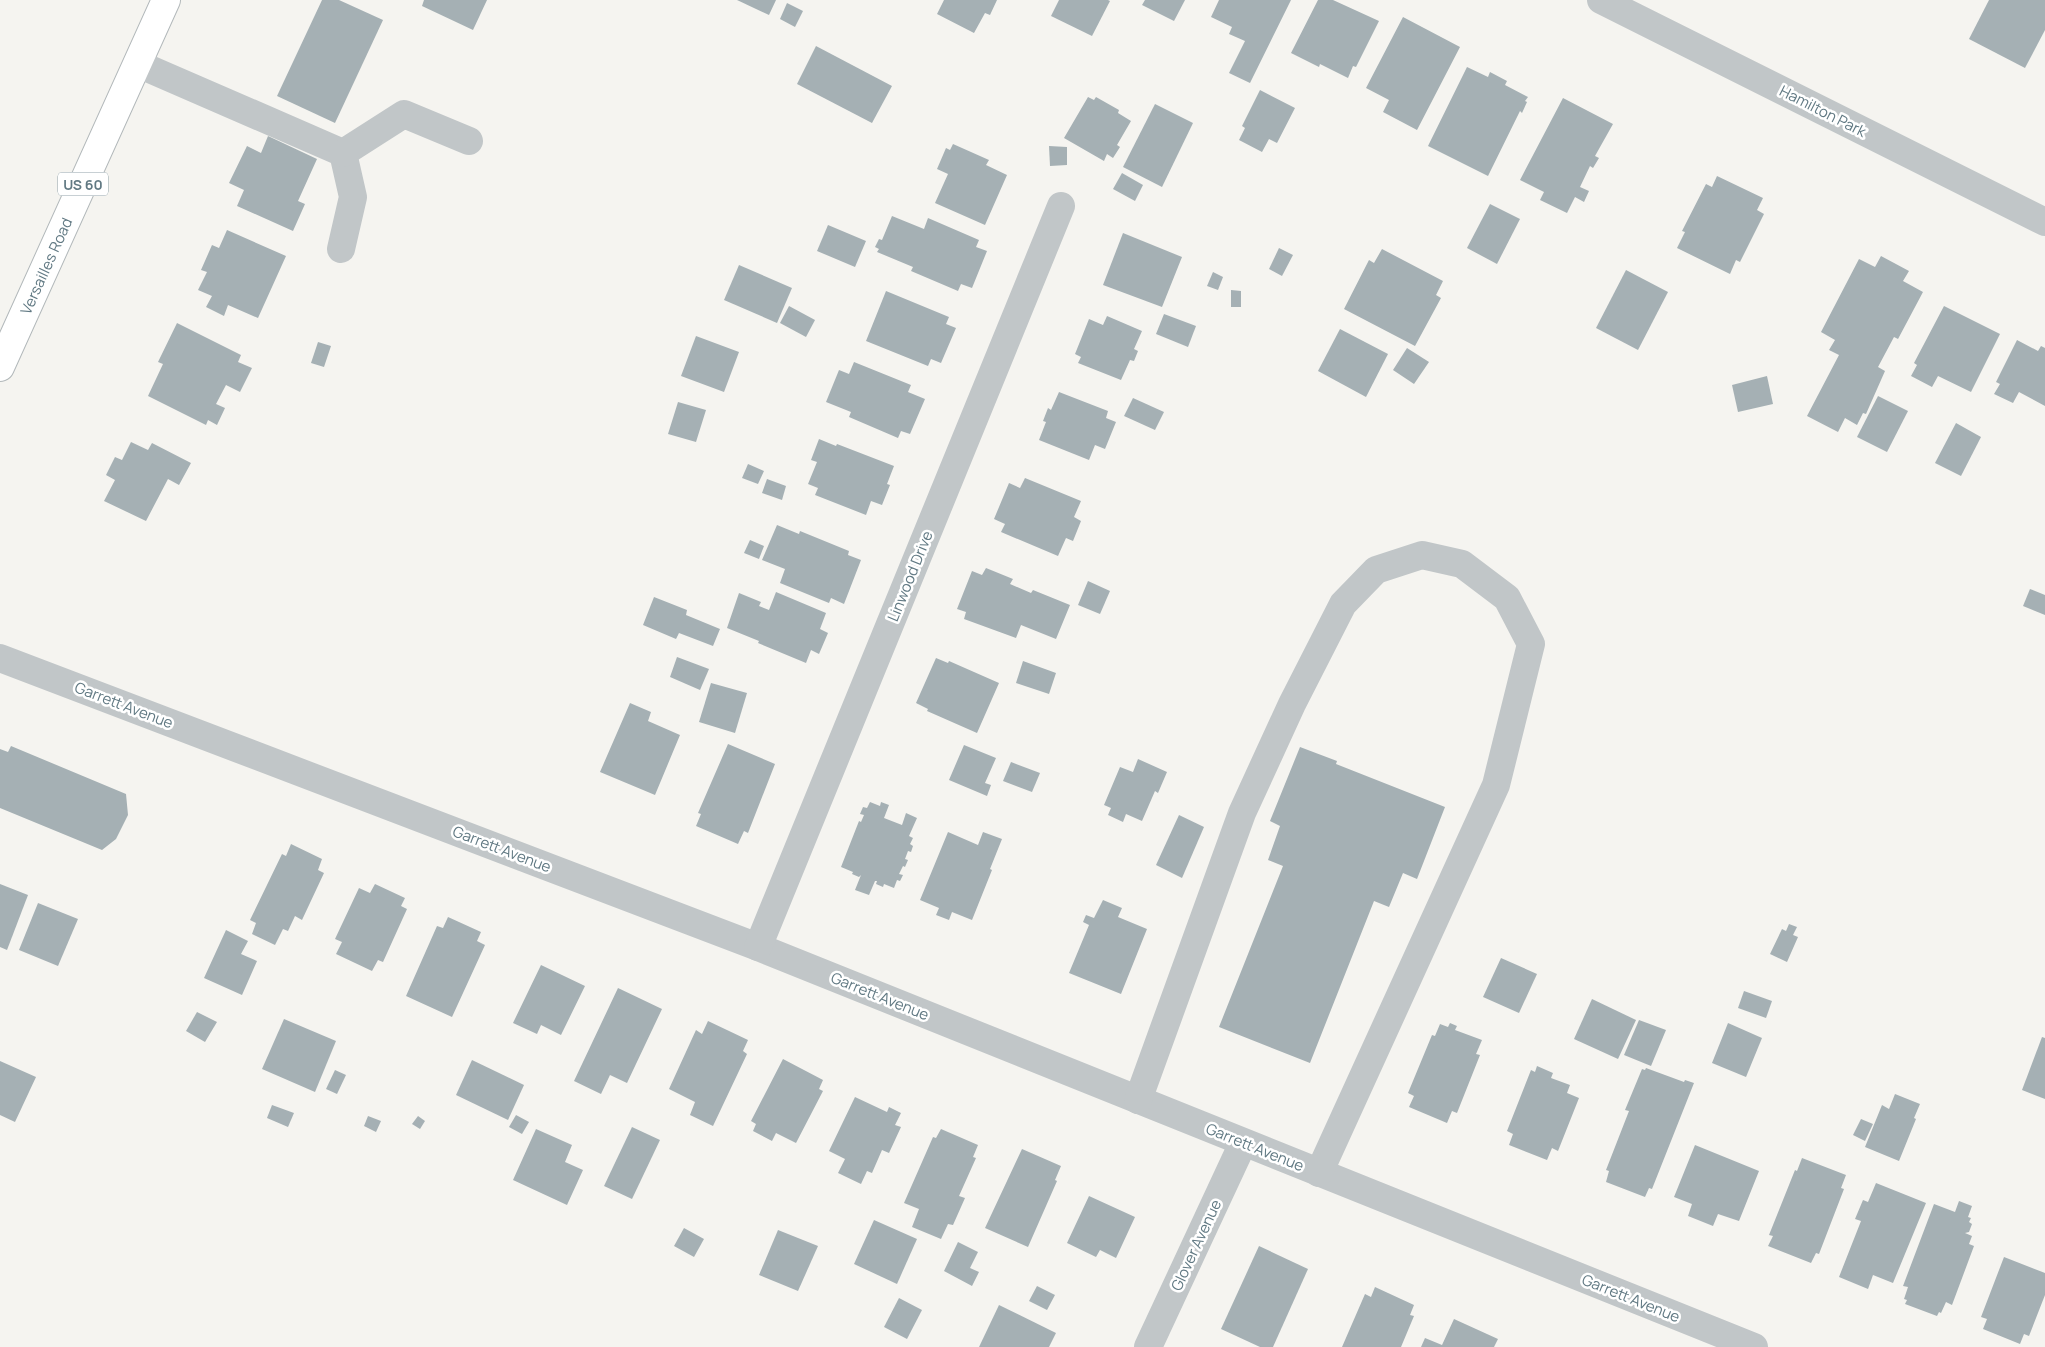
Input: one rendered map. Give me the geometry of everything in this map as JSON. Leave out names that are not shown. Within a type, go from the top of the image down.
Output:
[{"type":"main road","name":"Versailles Road","points":[[0,367],[166,0]]},
{"type":"street","name":"Hamilton Park","points":[[1601,0],[2045,222]]},
{"type":"street","points":[[138,64],[343,153]]},
{"type":"street","points":[[343,153],[404,114],[469,141]]},
{"type":"street","points":[[341,249],[353,197],[343,153]]},
{"type":"street","name":"Linwood Drive","points":[[758,947],[1061,206]]},
{"type":"street","points":[[1138,1100],[1242,814],[1292,704],[1343,604],[1376,570],[1422,555],[1462,564],[1507,598],[1531,644],[1496,785],[1318,1172]]},
{"type":"street","name":"Garrett Avenue","points":[[0,658],[758,947],[1754,1347]]},
{"type":"street","name":"Glover Avenue","points":[[1148,1347],[1243,1143]]},
{"type":"building","points":[[322,0],[339,0],[383,20],[335,123],[277,96]]},
{"type":"building","points":[[424,0],[487,0],[473,30],[422,6]]},
{"type":"building","points":[[737,0],[776,0],[769,15]]},
{"type":"building","points":[[944,0],[997,0],[990,15],[985,13],[974,33],[937,14]]},
{"type":"building","points":[[1059,0],[1110,1],[1092,36],[1051,16]]},
{"type":"building","points":[[1145,0],[1185,0],[1174,21],[1142,5]]},
{"type":"building","points":[[1219,0],[1291,0],[1250,83],[1229,73],[1245,41],[1229,34],[1232,27],[1211,17]]},
{"type":"building","points":[[1318,0],[1333,0],[1379,21],[1356,67],[1353,66],[1348,78],[1320,64],[1319,67],[1291,53]]},
{"type":"building","points":[[1989,0],[2045,0],[2045,30],[2025,68],[1969,39]]},
{"type":"building","points":[[787,3],[803,11],[795,27],[780,19]]},
{"type":"building","points":[[1403,17],[1460,47],[1417,130],[1383,112],[1389,100],[1366,88]]},
{"type":"building","points":[[816,46],[892,86],[872,123],[797,84]]},
{"type":"building","points":[[1467,67],[1488,77],[1490,72],[1507,81],[1505,85],[1528,97],[1522,113],[1520,111],[1488,176],[1428,146]]},
{"type":"building","points":[[1260,90],[1295,108],[1277,143],[1269,139],[1262,152],[1239,140],[1245,128],[1242,126]]},
{"type":"building","points":[[1088,97],[1094,100],[1096,97],[1119,110],[1118,113],[1131,121],[1117,145],[1120,147],[1113,158],[1107,154],[1104,161],[1064,138]]},
{"type":"building","points":[[1563,98],[1613,124],[1595,156],[1599,158],[1593,168],[1590,166],[1580,187],[1589,191],[1584,202],[1575,197],[1567,213],[1540,200],[1544,192],[1520,180]]},
{"type":"building","points":[[1155,104],[1193,123],[1162,187],[1123,167]]},
{"type":"building","points":[[268,136],[317,159],[298,201],[305,204],[293,231],[237,206],[244,190],[229,183],[247,146],[261,153]]},
{"type":"building","points":[[953,144],[989,160],[986,165],[1007,175],[985,225],[935,203],[948,174],[937,169],[946,148],[950,150]]},
{"type":"building","points":[[1049,146],[1067,147],[1067,165],[1050,166]]},
{"type":"building","points":[[1122,173],[1143,185],[1135,201],[1113,189]]},
{"type":"building","points":[[1717,176],[1763,198],[1757,210],[1764,214],[1740,262],[1736,260],[1730,274],[1677,248],[1685,232],[1682,231],[1706,184],[1712,187]]},
{"type":"building","points":[[1490,204],[1520,219],[1497,264],[1467,248]]},
{"type":"building","points":[[892,216],[924,229],[928,218],[979,240],[976,247],[987,251],[972,288],[961,284],[958,291],[911,271],[913,267],[877,252],[879,249],[875,247],[879,239],[882,240]]},
{"type":"building","points":[[828,225],[866,241],[855,267],[817,251]]},
{"type":"building","points":[[227,230],[286,256],[258,318],[228,305],[224,316],[206,307],[212,296],[198,290],[207,272],[201,270],[212,245],[219,248]]},
{"type":"building","points":[[1123,233],[1182,257],[1162,307],[1103,285]]},
{"type":"building","points":[[1279,248],[1293,255],[1282,276],[1269,269]]},
{"type":"building","points":[[1382,249],[1443,281],[1436,295],[1441,298],[1415,346],[1344,309],[1369,260],[1374,263]]},
{"type":"building","points":[[1881,256],[1909,271],[1903,281],[1923,292],[1898,339],[1894,337],[1878,367],[1885,371],[1866,414],[1863,413],[1857,425],[1845,418],[1838,432],[1807,416],[1839,355],[1829,350],[1835,340],[1821,332],[1859,259],[1875,267]]},
{"type":"building","points":[[739,265],[792,288],[777,323],[724,300]]},
{"type":"building","points":[[1626,270],[1668,292],[1638,350],[1596,328]]},
{"type":"building","points":[[1213,272],[1223,277],[1218,290],[1207,286]]},
{"type":"building","points":[[1231,290],[1241,291],[1241,307],[1231,307]]},
{"type":"building","points":[[886,291],[949,317],[946,324],[956,328],[941,363],[931,359],[928,366],[866,341]]},
{"type":"building","points":[[789,306],[815,320],[806,337],[780,323]]},
{"type":"building","points":[[1944,306],[2000,334],[1971,392],[1938,376],[1932,387],[1911,376],[1917,365],[1914,363]]},
{"type":"building","points":[[1164,314],[1196,326],[1188,347],[1156,334]]},
{"type":"building","points":[[1107,316],[1142,331],[1134,349],[1138,351],[1134,361],[1130,360],[1121,380],[1078,363],[1081,357],[1075,354],[1089,319],[1103,325]]},
{"type":"building","points":[[177,323],[241,355],[238,362],[252,368],[240,392],[226,385],[216,404],[225,408],[217,425],[208,420],[206,425],[148,396],[163,364],[158,362]]},
{"type":"building","points":[[1340,329],[1388,354],[1366,397],[1318,371]]},
{"type":"building","points":[[696,336],[739,352],[724,392],[681,376]]},
{"type":"building","points":[[2017,340],[2038,351],[2041,346],[2045,348],[2045,406],[2019,392],[2013,403],[1994,394],[2000,384],[1996,382]]},
{"type":"building","points":[[318,342],[331,346],[324,367],[311,363]]},
{"type":"building","points":[[1407,348],[1429,362],[1414,384],[1393,370]]},
{"type":"building","points":[[854,362],[911,385],[908,392],[925,399],[910,434],[901,431],[898,438],[849,417],[851,412],[826,402],[839,370],[849,374]]},
{"type":"building","points":[[1767,376],[1773,404],[1738,412],[1732,385]]},
{"type":"building","points":[[1059,392],[1108,411],[1106,418],[1116,422],[1105,449],[1095,445],[1089,460],[1039,440],[1046,422],[1043,421],[1048,408],[1051,410]]},
{"type":"building","points":[[1878,396],[1908,411],[1887,452],[1857,437]]},
{"type":"building","points":[[1133,398],[1164,412],[1155,430],[1124,416]]},
{"type":"building","points":[[678,402],[706,410],[696,442],[668,434]]},
{"type":"building","points":[[1956,423],[1981,437],[1961,476],[1935,463]]},
{"type":"building","points":[[819,439],[894,466],[887,484],[890,485],[882,505],[871,501],[866,515],[815,495],[818,488],[808,484],[817,462],[811,460]]},
{"type":"building","points":[[131,442],[148,450],[152,443],[191,463],[179,485],[168,479],[146,521],[104,501],[115,480],[106,475],[115,457],[122,460]]},
{"type":"building","points":[[748,464],[764,471],[758,484],[742,478]]},
{"type":"building","points":[[1025,478],[1081,501],[1074,517],[1081,521],[1073,541],[1066,538],[1058,556],[1001,532],[1005,524],[994,519],[1009,483],[1020,488]]},
{"type":"building","points":[[767,479],[786,486],[782,500],[762,493]]},
{"type":"building","points":[[777,525],[799,534],[800,531],[849,551],[848,555],[861,560],[844,604],[831,598],[829,603],[780,583],[785,569],[762,560]]},
{"type":"building","points":[[750,540],[764,546],[759,559],[744,553]]},
{"type":"building","points":[[986,568],[1013,579],[1010,584],[1031,593],[1033,590],[1070,605],[1056,639],[1021,625],[1016,638],[964,619],[966,612],[957,609],[972,571],[982,575]]},
{"type":"building","points":[[1088,581],[1110,591],[1100,614],[1078,605]]},
{"type":"building","points":[[2030,589],[2045,595],[2045,615],[2023,606]]},
{"type":"building","points":[[776,592],[826,613],[820,629],[828,633],[819,654],[811,650],[806,663],[727,628],[739,593],[761,602],[759,606],[769,610]]},
{"type":"building","points":[[654,597],[687,610],[686,615],[720,629],[713,646],[679,633],[676,639],[643,625]]},
{"type":"building","points":[[677,657],[709,669],[700,690],[670,677]]},
{"type":"building","points":[[936,658],[948,663],[949,661],[999,683],[977,733],[927,711],[928,709],[916,703]]},
{"type":"building","points":[[1023,661],[1056,673],[1049,694],[1016,683]]},
{"type":"building","points":[[711,683],[747,693],[735,733],[699,722]]},
{"type":"building","points":[[630,703],[651,712],[648,721],[680,735],[655,795],[600,772]]},
{"type":"building","points":[[728,744],[775,764],[748,833],[744,831],[738,844],[696,826],[701,814],[698,813]]},
{"type":"building","points":[[964,745],[996,758],[985,783],[991,785],[987,796],[949,780]]},
{"type":"building","points":[[11,746],[126,794],[128,815],[116,839],[102,850],[0,808],[0,749],[8,752]]},
{"type":"building","points":[[1300,747],[1337,761],[1336,764],[1445,807],[1417,879],[1403,873],[1389,907],[1374,901],[1310,1063],[1219,1027],[1283,866],[1268,860],[1280,826],[1270,821]]},
{"type":"building","points":[[1138,759],[1167,772],[1158,793],[1155,791],[1142,821],[1126,814],[1123,822],[1108,815],[1111,808],[1104,805],[1120,767],[1133,772]]},
{"type":"building","points":[[1011,762],[1040,773],[1032,792],[1003,781]]},
{"type":"building","points":[[870,802],[880,806],[881,802],[889,805],[884,818],[902,825],[906,813],[917,818],[909,836],[913,838],[910,844],[913,846],[911,852],[908,851],[905,859],[908,860],[905,867],[903,866],[899,874],[903,875],[900,881],[897,880],[894,888],[884,884],[883,887],[876,884],[877,881],[875,881],[869,895],[855,890],[861,875],[859,877],[841,867],[859,821],[861,822],[864,815],[860,814],[863,807],[867,808]]},
{"type":"building","points":[[1179,815],[1204,827],[1182,878],[1156,865]]},
{"type":"building","points":[[948,832],[978,845],[983,832],[1002,839],[972,920],[952,912],[949,920],[936,915],[939,908],[920,900]]},
{"type":"building","points":[[291,844],[322,859],[318,870],[324,873],[302,920],[295,916],[288,931],[283,929],[275,945],[252,934],[256,923],[250,920],[282,854],[286,856]]},
{"type":"building","points":[[0,884],[28,895],[7,950],[0,947]]},
{"type":"building","points":[[375,884],[405,898],[401,906],[407,909],[383,962],[378,960],[372,971],[336,954],[342,942],[335,939],[359,888],[370,893]]},
{"type":"building","points":[[1103,900],[1122,908],[1118,917],[1147,929],[1121,994],[1069,973],[1089,925],[1083,922],[1086,915],[1094,918]]},
{"type":"building","points":[[38,903],[78,919],[58,966],[19,950]]},
{"type":"building","points":[[448,917],[481,932],[477,941],[485,945],[452,1017],[406,996],[437,926],[443,928]]},
{"type":"building","points":[[1789,924],[1797,927],[1793,935],[1798,937],[1787,962],[1770,954],[1782,929],[1786,931]]},
{"type":"building","points":[[226,930],[248,941],[241,954],[257,961],[242,995],[204,978]]},
{"type":"building","points":[[1501,958],[1537,974],[1519,1013],[1483,997]]},
{"type":"building","points":[[541,965],[585,986],[561,1035],[541,1025],[537,1034],[513,1023]]},
{"type":"building","points":[[618,988],[662,1009],[627,1083],[610,1075],[601,1094],[574,1081]]},
{"type":"building","points":[[1744,991],[1772,1001],[1766,1018],[1738,1008]]},
{"type":"building","points":[[1592,999],[1636,1020],[1618,1059],[1574,1039]]},
{"type":"building","points":[[197,1012],[217,1022],[205,1042],[186,1031]]},
{"type":"building","points":[[284,1019],[336,1041],[315,1092],[262,1069]]},
{"type":"building","points":[[1639,1020],[1666,1030],[1651,1066],[1624,1055]]},
{"type":"building","points":[[708,1021],[748,1040],[743,1051],[747,1054],[713,1126],[690,1115],[695,1102],[669,1089],[696,1030],[702,1034]]},
{"type":"building","points":[[1450,1023],[1457,1026],[1455,1030],[1482,1040],[1476,1054],[1480,1055],[1457,1113],[1452,1111],[1447,1123],[1409,1107],[1414,1096],[1408,1093],[1432,1035],[1435,1036],[1440,1024],[1448,1027]]},
{"type":"building","points":[[1728,1023],[1762,1038],[1746,1077],[1712,1063]]},
{"type":"building","points":[[2042,1037],[2045,1038],[2045,1099],[2022,1090]]},
{"type":"building","points":[[783,1059],[823,1080],[819,1089],[823,1091],[796,1143],[776,1133],[772,1141],[753,1131],[756,1124],[751,1121]]},
{"type":"building","points":[[472,1060],[524,1085],[508,1120],[456,1095]]},
{"type":"building","points":[[0,1061],[36,1077],[15,1122],[0,1115]]},
{"type":"building","points":[[1537,1066],[1553,1073],[1551,1078],[1570,1085],[1567,1093],[1579,1098],[1558,1151],[1552,1148],[1547,1160],[1509,1145],[1513,1134],[1507,1131],[1531,1070],[1535,1072]]},
{"type":"building","points":[[1646,1068],[1684,1082],[1685,1080],[1694,1083],[1652,1189],[1649,1188],[1645,1197],[1606,1182],[1609,1171],[1606,1170],[1629,1111],[1625,1110],[1642,1069],[1645,1070]]},
{"type":"building","points":[[335,1070],[346,1075],[337,1094],[326,1089]]},
{"type":"building","points":[[1895,1094],[1920,1104],[1899,1161],[1865,1147],[1882,1105],[1889,1109]]},
{"type":"building","points":[[855,1097],[887,1112],[889,1107],[901,1113],[895,1125],[901,1127],[889,1153],[882,1150],[872,1173],[867,1171],[861,1184],[838,1173],[845,1159],[829,1151]]},
{"type":"building","points":[[272,1105],[294,1113],[288,1127],[267,1118]]},
{"type":"building","points":[[516,1115],[529,1122],[522,1134],[509,1127]]},
{"type":"building","points":[[368,1116],[381,1121],[376,1132],[364,1126]]},
{"type":"building","points":[[418,1116],[425,1121],[420,1129],[412,1124]]},
{"type":"building","points":[[1861,1119],[1873,1124],[1865,1141],[1853,1135]]},
{"type":"building","points":[[632,1127],[660,1140],[632,1199],[604,1186]]},
{"type":"building","points":[[536,1129],[572,1145],[565,1162],[583,1170],[567,1205],[513,1180]]},
{"type":"building","points":[[941,1129],[978,1145],[973,1157],[976,1158],[959,1196],[965,1198],[953,1225],[948,1224],[941,1239],[912,1227],[919,1209],[904,1203],[933,1137],[936,1138]]},
{"type":"building","points":[[1695,1145],[1759,1171],[1739,1221],[1718,1214],[1713,1226],[1688,1216],[1692,1204],[1674,1197]]},
{"type":"building","points":[[1022,1149],[1061,1166],[1055,1180],[1057,1181],[1028,1247],[985,1228]]},
{"type":"building","points":[[1802,1158],[1846,1175],[1841,1188],[1844,1189],[1819,1254],[1816,1253],[1811,1263],[1768,1246],[1773,1236],[1769,1235],[1795,1170],[1797,1171]]},
{"type":"building","points":[[1876,1183],[1926,1203],[1893,1283],[1873,1275],[1868,1289],[1839,1277],[1861,1221],[1855,1219],[1863,1200],[1868,1202]]},
{"type":"building","points":[[1089,1196],[1135,1217],[1116,1258],[1100,1250],[1096,1257],[1067,1243]]},
{"type":"building","points":[[1959,1201],[1972,1206],[1968,1217],[1971,1218],[1969,1222],[1972,1224],[1969,1232],[1965,1233],[1972,1236],[1969,1244],[1974,1246],[1952,1305],[1946,1302],[1941,1313],[1939,1312],[1937,1316],[1905,1304],[1907,1300],[1904,1299],[1908,1287],[1903,1286],[1934,1204],[1955,1212]]},
{"type":"building","points":[[874,1220],[917,1239],[897,1284],[854,1264]]},
{"type":"building","points":[[684,1228],[704,1239],[694,1257],[674,1246]]},
{"type":"building","points":[[778,1230],[818,1246],[798,1291],[759,1275]]},
{"type":"building","points":[[958,1242],[978,1252],[970,1268],[979,1272],[972,1286],[944,1271]]},
{"type":"building","points":[[1259,1246],[1308,1269],[1273,1347],[1260,1347],[1221,1329]]},
{"type":"building","points":[[2004,1257],[2045,1273],[2045,1295],[2029,1336],[2024,1334],[2020,1344],[1983,1329],[1987,1319],[1981,1317]]},
{"type":"building","points":[[1037,1286],[1055,1295],[1047,1310],[1029,1301]]},
{"type":"building","points":[[1375,1287],[1414,1305],[1410,1315],[1414,1316],[1401,1347],[1342,1347],[1365,1294],[1371,1297]]},
{"type":"building","points":[[899,1298],[922,1310],[907,1339],[884,1327]]},
{"type":"building","points":[[999,1305],[1056,1333],[1049,1347],[979,1347]]},
{"type":"building","points":[[1454,1319],[1498,1339],[1494,1347],[1421,1347],[1425,1338],[1442,1345]]}]
